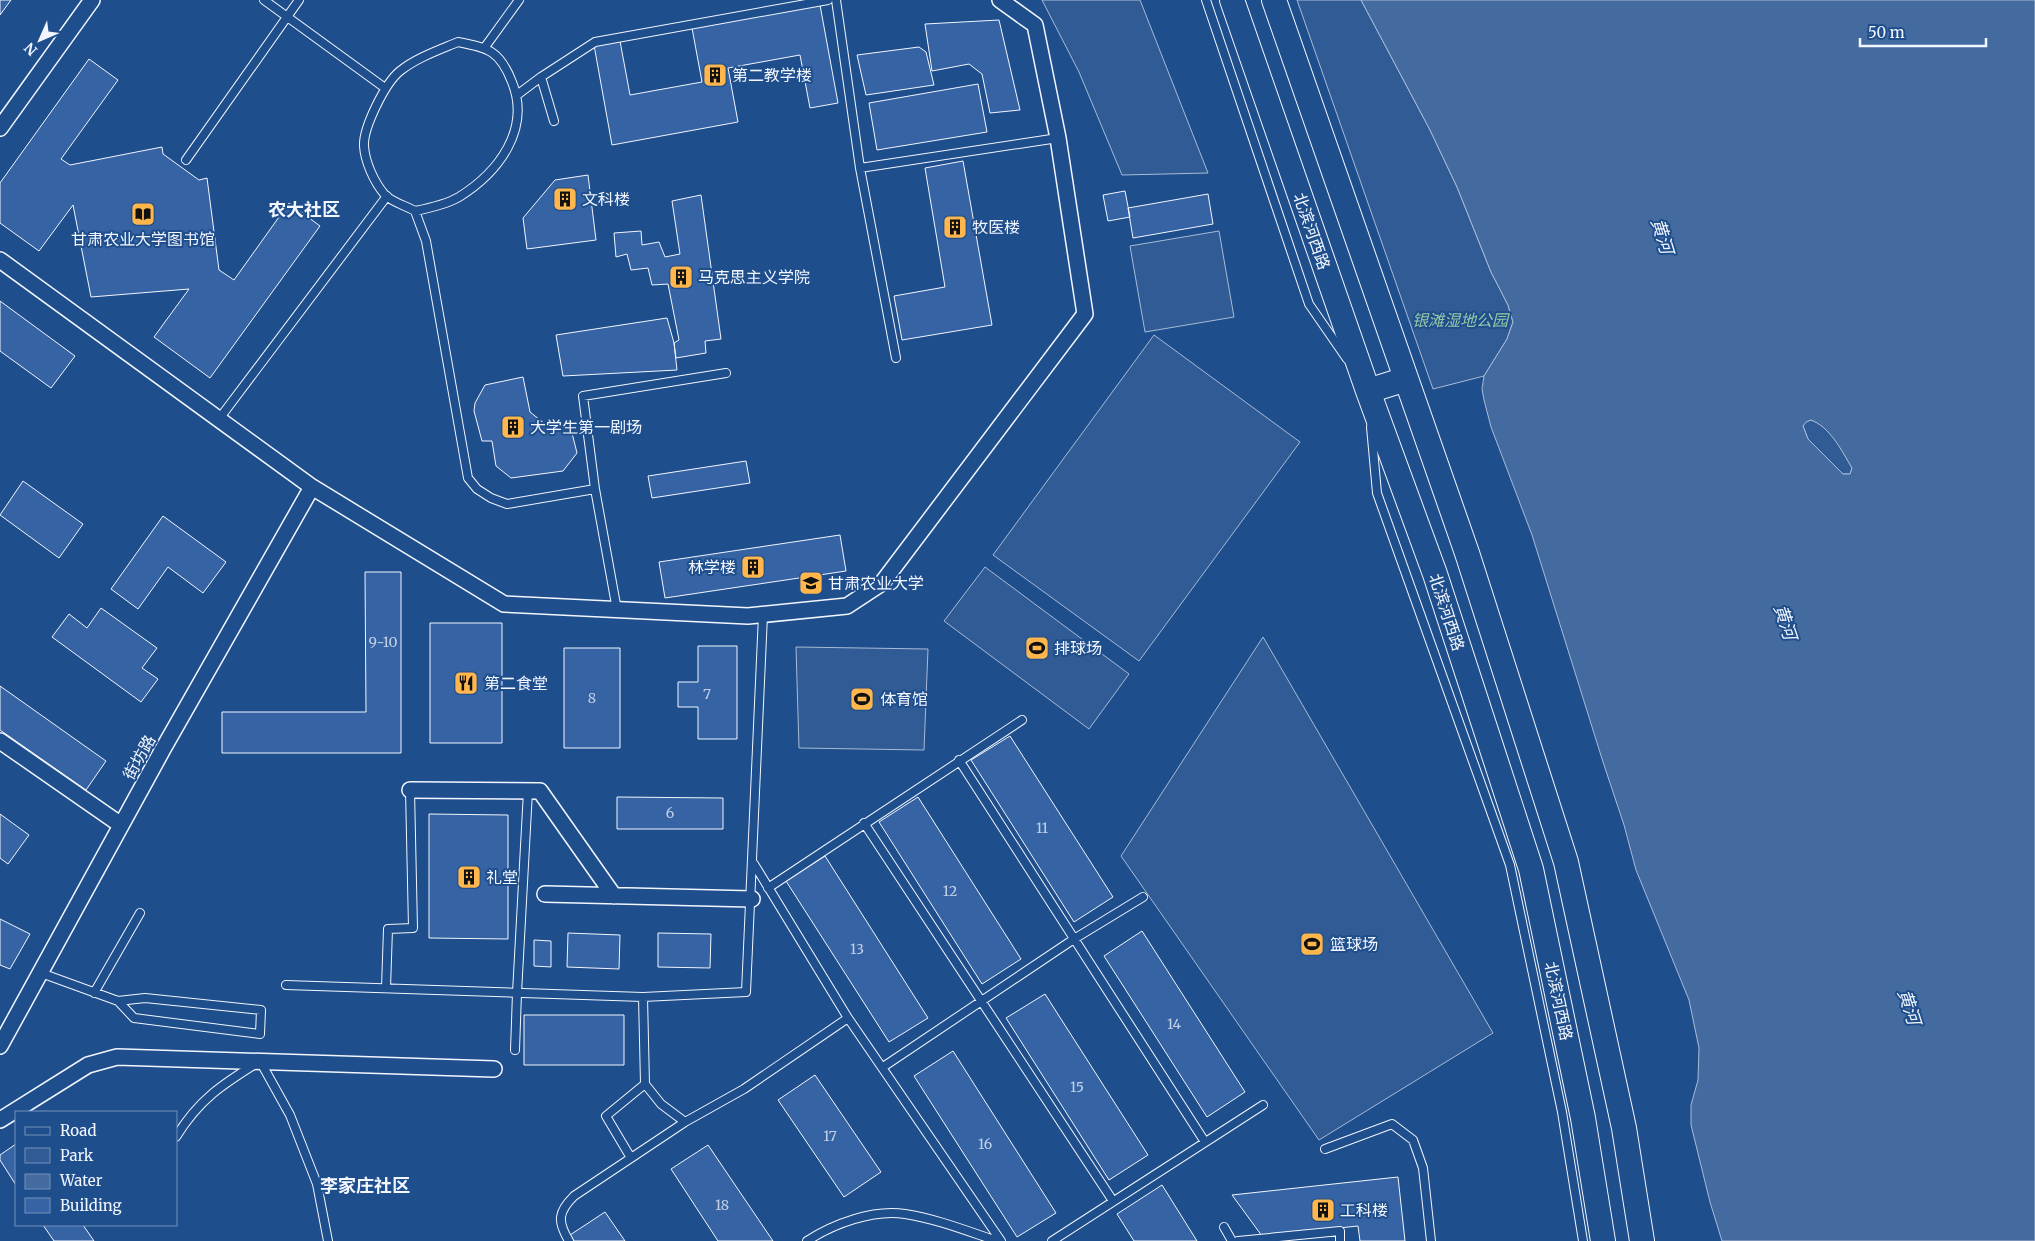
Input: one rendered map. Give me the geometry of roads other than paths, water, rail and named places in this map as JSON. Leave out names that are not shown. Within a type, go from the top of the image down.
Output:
[{"type":"main road","name":"北滨河西路","points":[[1232,0],[1368,391],[1435,574],[1531,869],[1584,1118],[1604,1241]]},
{"type":"main road","points":[[1274,0],[1467,553],[1566,862],[1624,1128],[1642,1241]]},
{"type":"main road","points":[[1368,391],[1406,380]]},
{"type":"street","points":[[0,128],[92,0]]},
{"type":"street","points":[[0,260],[312,487],[504,604],[748,616],[847,606],[882,583],[1084,314],[1058,138],[1035,25],[1000,0]]},
{"type":"street","name":"街坊路","points":[[0,1046],[121,825],[312,487]]},
{"type":"street","points":[[0,742],[121,825]]},
{"type":"street","points":[[410,790],[540,791],[614,896]]},
{"type":"street","points":[[545,894],[752,899]]},
{"type":"street","points":[[0,1120],[88,1065],[117,1057],[494,1069]]},
{"type":"lane","points":[[264,0],[386,88]]},
{"type":"lane","points":[[186,160],[299,0]]},
{"type":"lane","points":[[517,95],[595,42],[828,0]]},
{"type":"lane","points":[[836,0],[860,168],[896,358]]},
{"type":"lane","points":[[1206,0],[1310,304],[1368,391],[1377,493],[1510,865],[1562,1112],[1583,1241]]},
{"type":"lane","points":[[485,47],[515,2]]},
{"type":"lane","points":[[458,42],[485,47],[503,61],[517,95],[518,122],[512,142],[488,175],[458,197],[415,211],[386,196],[376,182],[367,160],[364,144],[372,114],[386,88],[399,71],[458,42]]},
{"type":"lane","points":[[541,77],[554,121]]},
{"type":"lane","points":[[860,168],[1058,138]]},
{"type":"lane","points":[[219,419],[386,196]]},
{"type":"lane","points":[[415,211],[426,240],[468,478],[477,489],[491,498],[507,504],[595,489]]},
{"type":"lane","points":[[617,610],[595,489],[583,396],[726,373]]},
{"type":"lane","points":[[286,985],[643,997],[746,992],[752,899],[763,615]]},
{"type":"lane","points":[[768,888],[1022,720]]},
{"type":"lane","points":[[959,760],[1206,1142]]},
{"type":"lane","points":[[386,988],[388,929],[413,928],[410,790]]},
{"type":"lane","points":[[516,1050],[517,993],[528,791]]},
{"type":"lane","points":[[864,823],[1113,1201]]},
{"type":"lane","points":[[753,863],[848,1018],[883,1067],[999,1241]]},
{"type":"lane","points":[[883,1067],[1074,939],[1143,897]]},
{"type":"lane","points":[[94,992],[140,913]]},
{"type":"lane","points":[[41,973],[118,1001],[134,1018],[260,1034],[261,1010],[146,998],[118,1001]]},
{"type":"lane","points":[[643,997],[645,1084],[661,1104],[685,1122]]},
{"type":"lane","points":[[569,1241],[563,1231],[560,1216],[564,1206],[574,1196],[685,1122],[744,1088],[848,1018]]},
{"type":"lane","points":[[178,1134],[188,1117],[221,1085],[260,1061],[290,1115],[313,1175],[328,1241]]},
{"type":"lane","points":[[631,1158],[606,1116],[645,1084]]},
{"type":"lane","points":[[1052,1241],[1263,1105]]},
{"type":"lane","points":[[1324,1149],[1392,1124],[1413,1140],[1423,1168],[1431,1241]]},
{"type":"lane","points":[[807,1241],[825,1230],[848,1221],[880,1214],[903,1214],[946,1224],[999,1241]]},
{"type":"lane","points":[[1224,1227],[1232,1241]]},
{"type":"lane","points":[[1238,1241],[1340,1231],[1340,1241]]},
{"type":"water","name":"黄河","points":[[1361,0],[2035,0],[2035,1241],[1722,1241],[1710,1202],[1691,1125],[1691,1105],[1698,1080],[1699,1048],[1689,1000],[1636,870],[1624,825],[1532,535],[1491,427],[1484,400],[1482,389],[1484,376],[1507,339],[1513,322],[1508,305],[1491,272],[1457,187],[1430,130]],"holes":[[[1811,420],[1818,423],[1840,447],[1852,468],[1850,474],[1843,474],[1808,439],[1803,426]]]},
{"type":"place","name":"第二教学楼","points":[[715,75]]},
{"type":"place","name":"文科楼","points":[[565,199]]},
{"type":"place","name":"甘肃农业大学图书馆","points":[[143,214]]},
{"type":"place","name":"牧医楼","points":[[955,227]]},
{"type":"place","name":"马克思主义学院","points":[[681,277]]},
{"type":"place","name":"大学生第一剧场","points":[[513,427]]},
{"type":"place","name":"林学楼","points":[[753,567]]},
{"type":"place","name":"甘肃农业大学","points":[[811,583]]},
{"type":"place","name":"排球场","points":[[1037,648]]},
{"type":"place","name":"第二食堂","points":[[466,683]]},
{"type":"place","name":"体育馆","points":[[862,699]]},
{"type":"place","name":"礼堂","points":[[469,877]]},
{"type":"place","name":"篮球场","points":[[1312,944]]},
{"type":"place","name":"工科楼","points":[[1323,1210]]},
{"type":"district","name":"农大社区","points":[[304,210]]},
{"type":"district","name":"李家庄社区","points":[[365,1186]]},
{"type":"park label","name":"银滩湿地公园","points":[[1460,320]]}]
